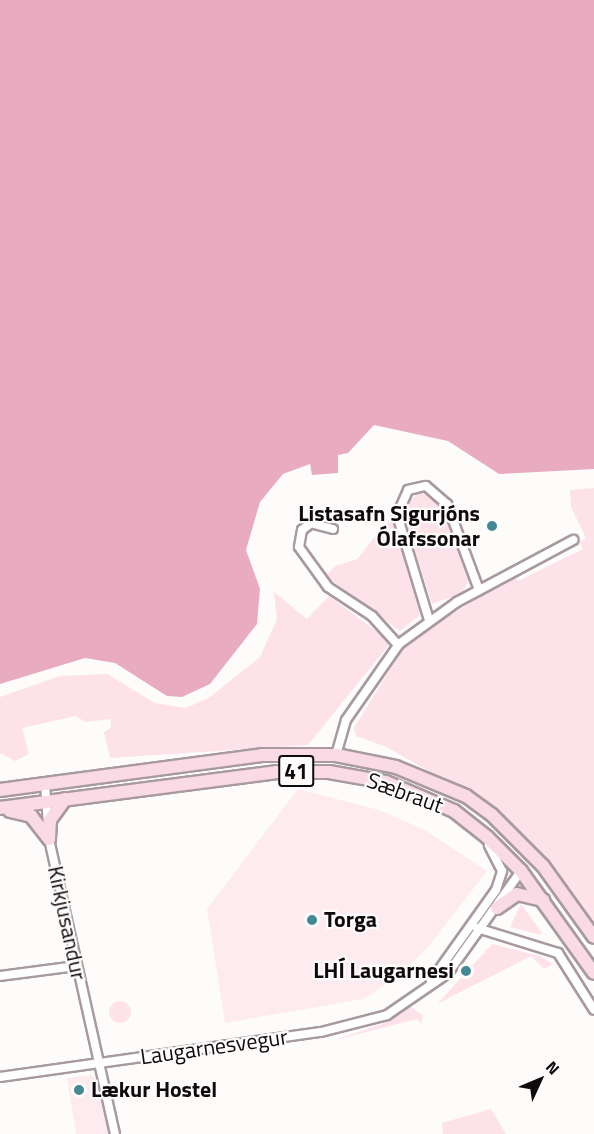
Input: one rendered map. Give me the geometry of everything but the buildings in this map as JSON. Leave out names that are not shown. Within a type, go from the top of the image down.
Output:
[{"type":"main road","name":"Sæbraut","points":[[0,790],[262,755],[336,755],[396,767],[465,796],[524,845],[590,927],[594,937]]},
{"type":"main road","name":"Sæbraut","points":[[0,809],[244,775],[329,772],[409,790],[476,828],[521,871],[594,973]]},
{"type":"main road","points":[[49,839],[50,820],[65,799]]},
{"type":"main road","points":[[0,809],[31,816],[49,839]]},
{"type":"main road","points":[[521,871],[524,845]]},
{"type":"main road","points":[[497,908],[517,894],[543,900]]},
{"type":"street","points":[[429,620],[397,515],[408,490],[426,486],[443,499],[479,590]]},
{"type":"street","points":[[333,529],[318,522],[305,526],[299,547],[328,587],[372,616],[398,645]]},
{"type":"street","points":[[336,755],[346,720],[398,645],[429,620],[479,590],[573,540]]},
{"type":"street","name":"Kirkjusandur","points":[[45,783],[44,802],[49,839],[97,1063],[115,1134]]},
{"type":"street","name":"Laugarnesvegur","points":[[422,993],[496,890],[502,871],[476,828]]},
{"type":"street","name":"Laugarnesvegur","points":[[0,1077],[359,1024],[422,993],[448,973],[482,930],[521,871]]},
{"type":"street","points":[[471,925],[558,953],[572,966],[594,1010]]},
{"type":"street","points":[[0,976],[76,966]]},
{"type":"shaded area","points":[[0,0],[594,0],[594,469],[499,474],[448,441],[374,425],[348,453],[338,455],[338,473],[312,475],[310,464],[283,474],[260,502],[246,550],[260,589],[257,624],[210,684],[182,697],[167,696],[115,663],[85,658],[0,684]]},
{"type":"shaded area","points":[[594,488],[594,924],[529,841],[488,806],[387,747],[356,736],[354,728],[407,642],[514,576],[518,581],[583,549],[580,542],[586,538],[571,507],[570,490]]},
{"type":"shaded area","points":[[419,493],[431,496],[449,518],[469,580],[462,593],[432,604],[401,507]]},
{"type":"shaded area","points":[[393,515],[419,601],[419,616],[400,631],[326,576],[335,566],[357,559]]},
{"type":"shaded area","points":[[274,592],[307,619],[329,596],[387,639],[388,646],[308,745],[110,758],[104,732],[111,728],[111,719],[85,722],[76,716],[22,728],[29,754],[15,761],[0,753],[0,697],[60,676],[107,674],[155,703],[186,708],[210,697],[260,657],[277,619]]},
{"type":"shaded area","points":[[298,789],[379,810],[425,830],[487,871],[429,946],[397,978],[363,999],[225,1023],[207,909]]},
{"type":"shaded area","points":[[521,904],[542,933],[541,935],[510,927]]},
{"type":"shaded area","points":[[492,944],[540,956],[553,964],[544,969],[531,956],[437,1004]]},
{"type":"shaded area","points":[[120,1001],[128,1004],[131,1012],[128,1020],[120,1023],[112,1020],[109,1012],[112,1004]]},
{"type":"shaded area","points":[[411,1007],[423,1015],[421,1024],[417,1019],[335,1040],[382,1024]]},
{"type":"shaded area","points":[[91,1075],[99,1082],[113,1134],[76,1134],[67,1078]]},
{"type":"shaded area","points":[[491,1109],[506,1134],[443,1134],[442,1123]]},
{"type":"place","name":"Listasafn Sigurjóns Ólafssonar","points":[[492,526]]},
{"type":"place","name":"Torga","points":[[312,920]]},
{"type":"place","name":"LHÍ Laugarnesi","points":[[466,971]]},
{"type":"place","name":"Lækur Hostel","points":[[79,1090]]}]
